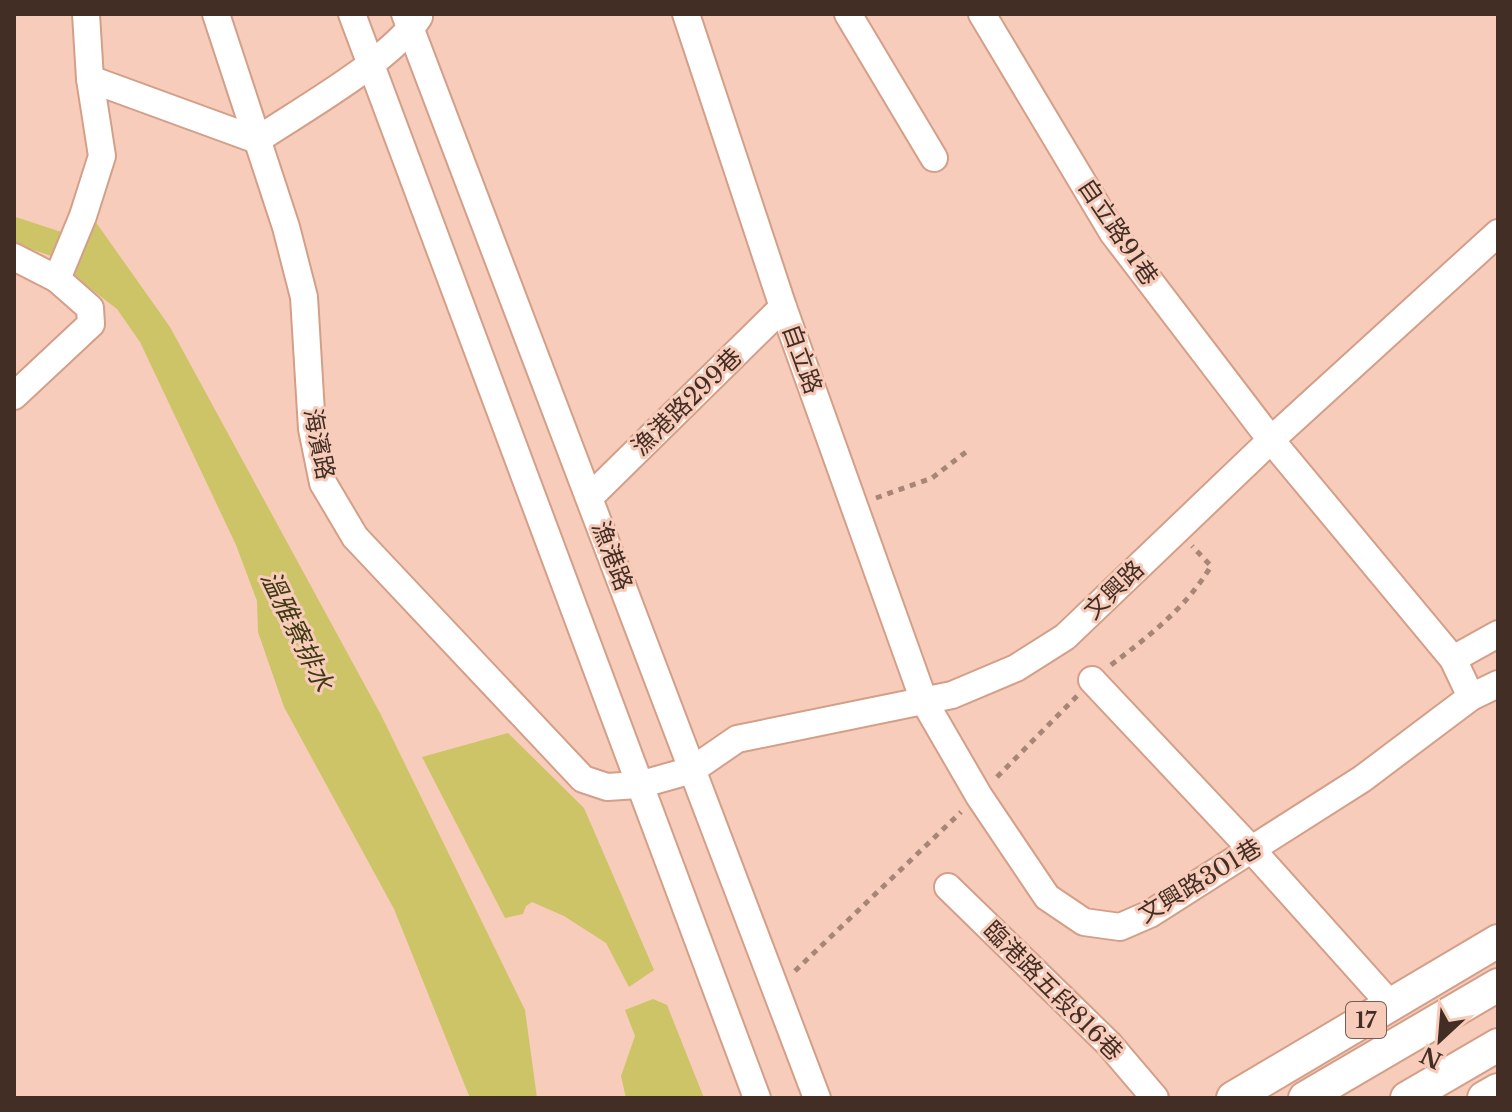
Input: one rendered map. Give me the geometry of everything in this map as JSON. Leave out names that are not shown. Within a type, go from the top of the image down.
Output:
[{"type":"main road","name":"17","points":[[1233,1098],[1498,941]]},
{"type":"main road","name":"17","points":[[1305,1098],[1498,985]]},
{"type":"main road","points":[[1407,1098],[1498,1045]]},
{"type":"main road","points":[[1484,1098],[1498,1090]]},
{"type":"street","points":[[57,279],[83,216],[102,156],[90,79],[86,14]]},
{"type":"street","name":"海濱路","points":[[216,14],[286,227],[304,297],[312,429],[323,483],[364,547],[583,779],[607,787],[639,785]]},
{"type":"street","points":[[352,14],[757,1098]]},
{"type":"street","name":"自立路","points":[[686,14],[783,307],[924,701]]},
{"type":"street","points":[[848,14],[934,158]]},
{"type":"street","name":"自立路91巷","points":[[982,14],[1113,233],[1271,440],[1453,659],[1471,697]]},
{"type":"street","points":[[90,79],[257,140],[371,63],[413,19]]},
{"type":"street","name":"漁港路","points":[[413,19],[817,1098]]},
{"type":"street","name":"文興路","points":[[639,785],[692,770],[737,739],[952,695],[1016,668],[1065,637],[1271,440],[1498,233]]},
{"type":"street","points":[[14,257],[57,279],[90,308],[91,324],[14,396]]},
{"type":"street","name":"漁港路299巷","points":[[590,497],[783,307]]},
{"type":"street","points":[[1453,659],[1498,634]]},
{"type":"street","points":[[1092,680],[1252,850],[1391,1005]]},
{"type":"street","name":"文興路301巷","points":[[924,701],[979,796],[1047,897],[1084,922],[1120,927],[1150,914],[1252,850],[1362,779],[1471,697],[1498,684]]},
{"type":"street","name":"臨港路五段816巷","points":[[948,887],[1109,1044],[1155,1098]]},
{"type":"path","points":[[854,506],[932,478],[966,452]]},
{"type":"path","points":[[776,988],[979,796],[1092,680],[1162,626],[1198,587],[1211,566],[1177,529]]},
{"type":"water","points":[[95,221],[170,327],[380,713],[525,1010],[537,1098],[470,1098],[394,909],[284,707],[258,632],[257,601],[236,545],[140,342],[117,309],[74,276],[72,269],[91,222]]},
{"type":"water","points":[[508,733],[584,808],[654,970],[629,987],[606,943],[564,916],[532,902],[523,914],[505,918],[422,757]]},
{"type":"water","points":[[653,999],[667,1005],[704,1098],[626,1098],[621,1076],[635,1036],[625,1010]]},
{"type":"waterway","name":"溫雅寮排水","points":[[14,230],[90,255]]}]
